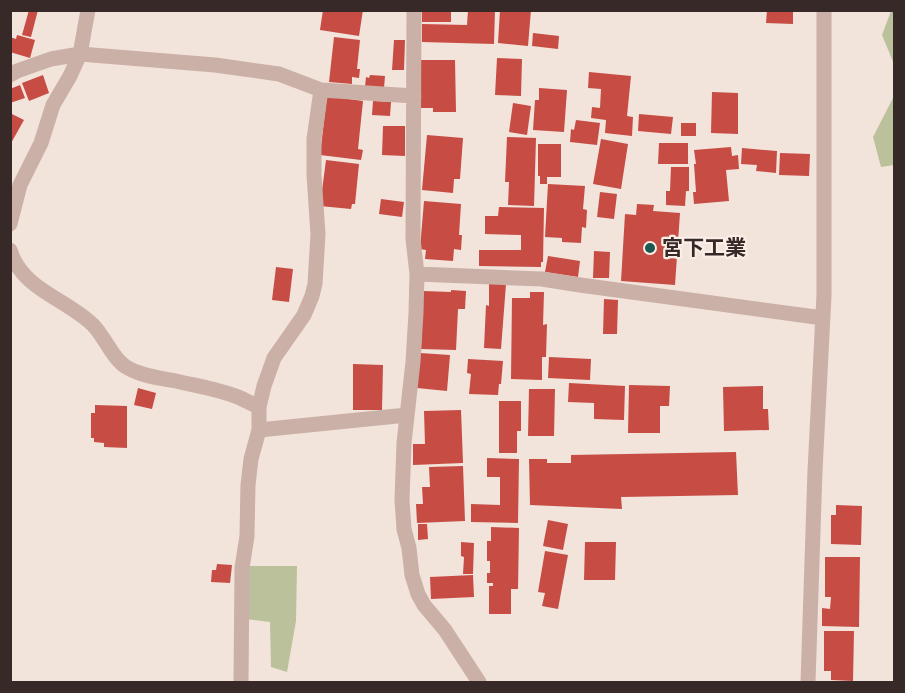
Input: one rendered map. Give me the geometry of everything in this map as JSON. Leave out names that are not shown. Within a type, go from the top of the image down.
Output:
[{"type":"street","points":[[10,224],[21,185],[41,143],[53,105],[80,54],[88,10]]},
{"type":"street","points":[[414,10],[413,239],[417,274],[413,362],[404,443],[402,500],[404,529],[412,575],[418,594],[479,682]]},
{"type":"street","points":[[808,682],[823,318],[825,10]]},
{"type":"street","points":[[10,75],[51,59],[80,54],[215,65],[279,74],[321,90],[414,96]]},
{"type":"street","points":[[241,682],[242,568],[247,536],[248,485],[251,459],[259,430],[259,407],[274,358],[304,315],[315,284],[318,234],[314,139],[321,90]]},
{"type":"street","points":[[10,250],[18,266],[31,282],[85,317],[127,368],[238,397],[259,407]]},
{"type":"street","points":[[417,274],[542,279],[823,318]]},
{"type":"street","points":[[259,430],[407,415]]},
{"type":"green space","points":[[891,11],[894,11],[894,64],[882,35]]},
{"type":"green space","points":[[894,96],[894,165],[881,167],[873,137]]},
{"type":"green space","points":[[248,566],[297,566],[296,621],[287,672],[271,667],[270,622],[245,619]]},
{"type":"building","points":[[29,10],[38,10],[31,37],[22,35]]},
{"type":"building","points":[[323,10],[363,10],[359,36],[320,30]]},
{"type":"building","points":[[422,10],[451,10],[451,22],[422,22]]},
{"type":"building","points":[[468,10],[495,10],[494,44],[422,42],[422,24],[467,25]]},
{"type":"building","points":[[500,10],[531,10],[528,46],[498,43]]},
{"type":"building","points":[[767,10],[793,10],[793,24],[766,23]]},
{"type":"building","points":[[533,33],[559,36],[558,49],[532,46]]},
{"type":"building","points":[[17,35],[35,40],[30,58],[10,52],[10,37],[16,39]]},
{"type":"building","points":[[334,37],[360,40],[357,69],[360,69],[359,78],[352,77],[352,84],[329,82]]},
{"type":"building","points":[[394,40],[405,40],[404,70],[392,70]]},
{"type":"building","points":[[497,58],[522,59],[521,96],[495,95]]},
{"type":"building","points":[[421,60],[455,60],[456,112],[433,112],[433,108],[421,108]]},
{"type":"building","points":[[589,72],[631,76],[627,116],[633,117],[632,136],[605,133],[606,120],[591,118],[592,107],[600,108],[601,89],[588,88]]},
{"type":"building","points":[[43,75],[49,93],[29,101],[22,83]]},
{"type":"building","points":[[370,75],[385,76],[384,88],[365,87],[366,77],[369,78]]},
{"type":"building","points":[[20,85],[25,98],[10,103],[10,89]]},
{"type":"building","points":[[539,88],[567,90],[564,132],[533,130],[535,100],[539,100]]},
{"type":"building","points":[[712,92],[738,93],[738,134],[711,133]]},
{"type":"building","points":[[327,96],[363,101],[358,149],[363,150],[361,160],[320,155]]},
{"type":"building","points":[[373,101],[391,102],[390,116],[372,115]]},
{"type":"building","points":[[513,103],[531,106],[527,135],[509,132]]},
{"type":"building","points":[[10,113],[24,120],[10,145]]},
{"type":"building","points":[[639,114],[673,117],[671,134],[638,131]]},
{"type":"building","points":[[576,120],[600,123],[597,145],[570,142],[571,129],[574,130]]},
{"type":"building","points":[[681,123],[696,123],[696,136],[681,136]]},
{"type":"building","points":[[383,126],[405,126],[405,156],[382,155]]},
{"type":"building","points":[[427,135],[463,138],[460,179],[454,179],[453,193],[422,190]]},
{"type":"building","points":[[507,137],[536,138],[534,206],[508,205],[509,182],[505,182]]},
{"type":"building","points":[[601,139],[628,144],[621,189],[593,184]]},
{"type":"building","points":[[659,143],[688,143],[688,164],[658,164]]},
{"type":"building","points":[[538,144],[561,144],[561,177],[547,177],[547,184],[540,184],[540,176],[538,176]]},
{"type":"building","points":[[731,147],[732,156],[738,155],[739,169],[726,170],[729,201],[694,204],[693,192],[696,192],[694,164],[696,164],[694,150]]},
{"type":"building","points":[[742,148],[777,151],[776,173],[756,171],[757,165],[741,164]]},
{"type":"building","points":[[780,153],[810,154],[809,176],[779,175]]},
{"type":"building","points":[[326,160],[359,164],[355,204],[352,204],[351,209],[320,206]]},
{"type":"building","points":[[671,167],[689,167],[689,191],[686,191],[685,206],[666,205],[666,191],[670,191]]},
{"type":"building","points":[[548,184],[585,186],[583,209],[587,210],[586,228],[582,227],[581,243],[562,242],[562,238],[545,237]]},
{"type":"building","points":[[600,192],[617,194],[614,219],[597,217]]},
{"type":"building","points":[[381,199],[404,202],[402,217],[379,214]]},
{"type":"building","points":[[424,201],[461,204],[459,235],[462,235],[461,250],[454,249],[453,261],[425,259],[426,250],[420,249]]},
{"type":"building","name":"宮下工業","points":[[637,204],[654,205],[653,211],[680,213],[675,285],[621,281],[625,214],[636,215]]},
{"type":"building","points":[[499,207],[544,208],[541,267],[479,266],[479,250],[521,250],[521,235],[485,234],[485,216],[498,216]]},
{"type":"building","points":[[594,251],[610,252],[609,278],[593,278]]},
{"type":"building","points":[[548,256],[580,261],[578,277],[545,272]]},
{"type":"building","points":[[276,267],[293,269],[289,302],[272,300]]},
{"type":"building","points":[[489,284],[506,284],[501,349],[484,348]]},
{"type":"building","points":[[451,290],[466,291],[465,309],[458,309],[456,350],[421,349],[423,291],[451,292]]},
{"type":"building","points":[[530,292],[544,292],[543,325],[547,324],[546,357],[542,357],[542,380],[511,379],[512,298],[530,298]]},
{"type":"building","points":[[604,299],[618,300],[617,334],[603,334]]},
{"type":"building","points":[[420,353],[450,355],[447,391],[417,388]]},
{"type":"building","points":[[549,357],[591,359],[590,380],[548,378]]},
{"type":"building","points":[[468,359],[503,361],[498,395],[469,394],[471,374],[467,373]]},
{"type":"building","points":[[353,364],[383,365],[382,410],[353,410]]},
{"type":"building","points":[[569,383],[625,386],[624,420],[594,419],[594,403],[568,402]]},
{"type":"building","points":[[629,385],[670,386],[669,406],[660,406],[660,433],[628,433]]},
{"type":"building","points":[[763,386],[763,409],[768,409],[769,430],[724,431],[723,387]]},
{"type":"building","points":[[138,388],[156,393],[152,409],[134,405]]},
{"type":"building","points":[[529,389],[555,389],[554,436],[528,436]]},
{"type":"building","points":[[499,401],[521,401],[521,431],[517,431],[517,453],[499,453]]},
{"type":"building","points":[[95,405],[127,406],[127,448],[104,447],[104,443],[94,442],[94,438],[91,438],[91,413],[95,413]]},
{"type":"building","points":[[461,410],[463,463],[413,465],[413,444],[425,444],[424,411]]},
{"type":"building","points":[[736,452],[738,495],[621,497],[622,509],[530,505],[529,459],[547,459],[547,463],[571,463],[571,455]]},
{"type":"building","points":[[487,458],[519,459],[518,523],[471,522],[471,504],[500,505],[500,477],[487,477]]},
{"type":"building","points":[[463,466],[465,521],[417,523],[416,504],[423,504],[422,487],[430,487],[429,467]]},
{"type":"building","points":[[836,505],[862,506],[861,545],[831,544],[831,515],[836,515]]},
{"type":"building","points":[[548,520],[568,524],[563,550],[543,546]]},
{"type":"building","points":[[418,524],[427,524],[428,539],[418,540]]},
{"type":"building","points":[[491,527],[519,528],[518,589],[511,589],[511,614],[489,614],[489,586],[493,586],[493,583],[487,583],[490,561],[487,561],[487,541],[491,541]]},
{"type":"building","points":[[461,542],[474,543],[473,574],[463,574],[464,557],[461,556]]},
{"type":"building","points":[[585,542],[616,542],[615,580],[584,580]]},
{"type":"building","points":[[545,551],[568,555],[558,609],[542,606],[545,593],[538,592]]},
{"type":"building","points":[[825,557],[860,557],[859,627],[822,626],[822,608],[830,609],[831,597],[825,597]]},
{"type":"building","points":[[217,564],[232,565],[230,583],[211,582],[212,570],[216,570]]},
{"type":"building","points":[[473,575],[474,597],[431,599],[430,577]]},
{"type":"building","points":[[824,631],[854,631],[853,681],[831,680],[831,671],[824,671]]},
{"type":"place","name":"宮下工業","points":[[650,248]]}]
